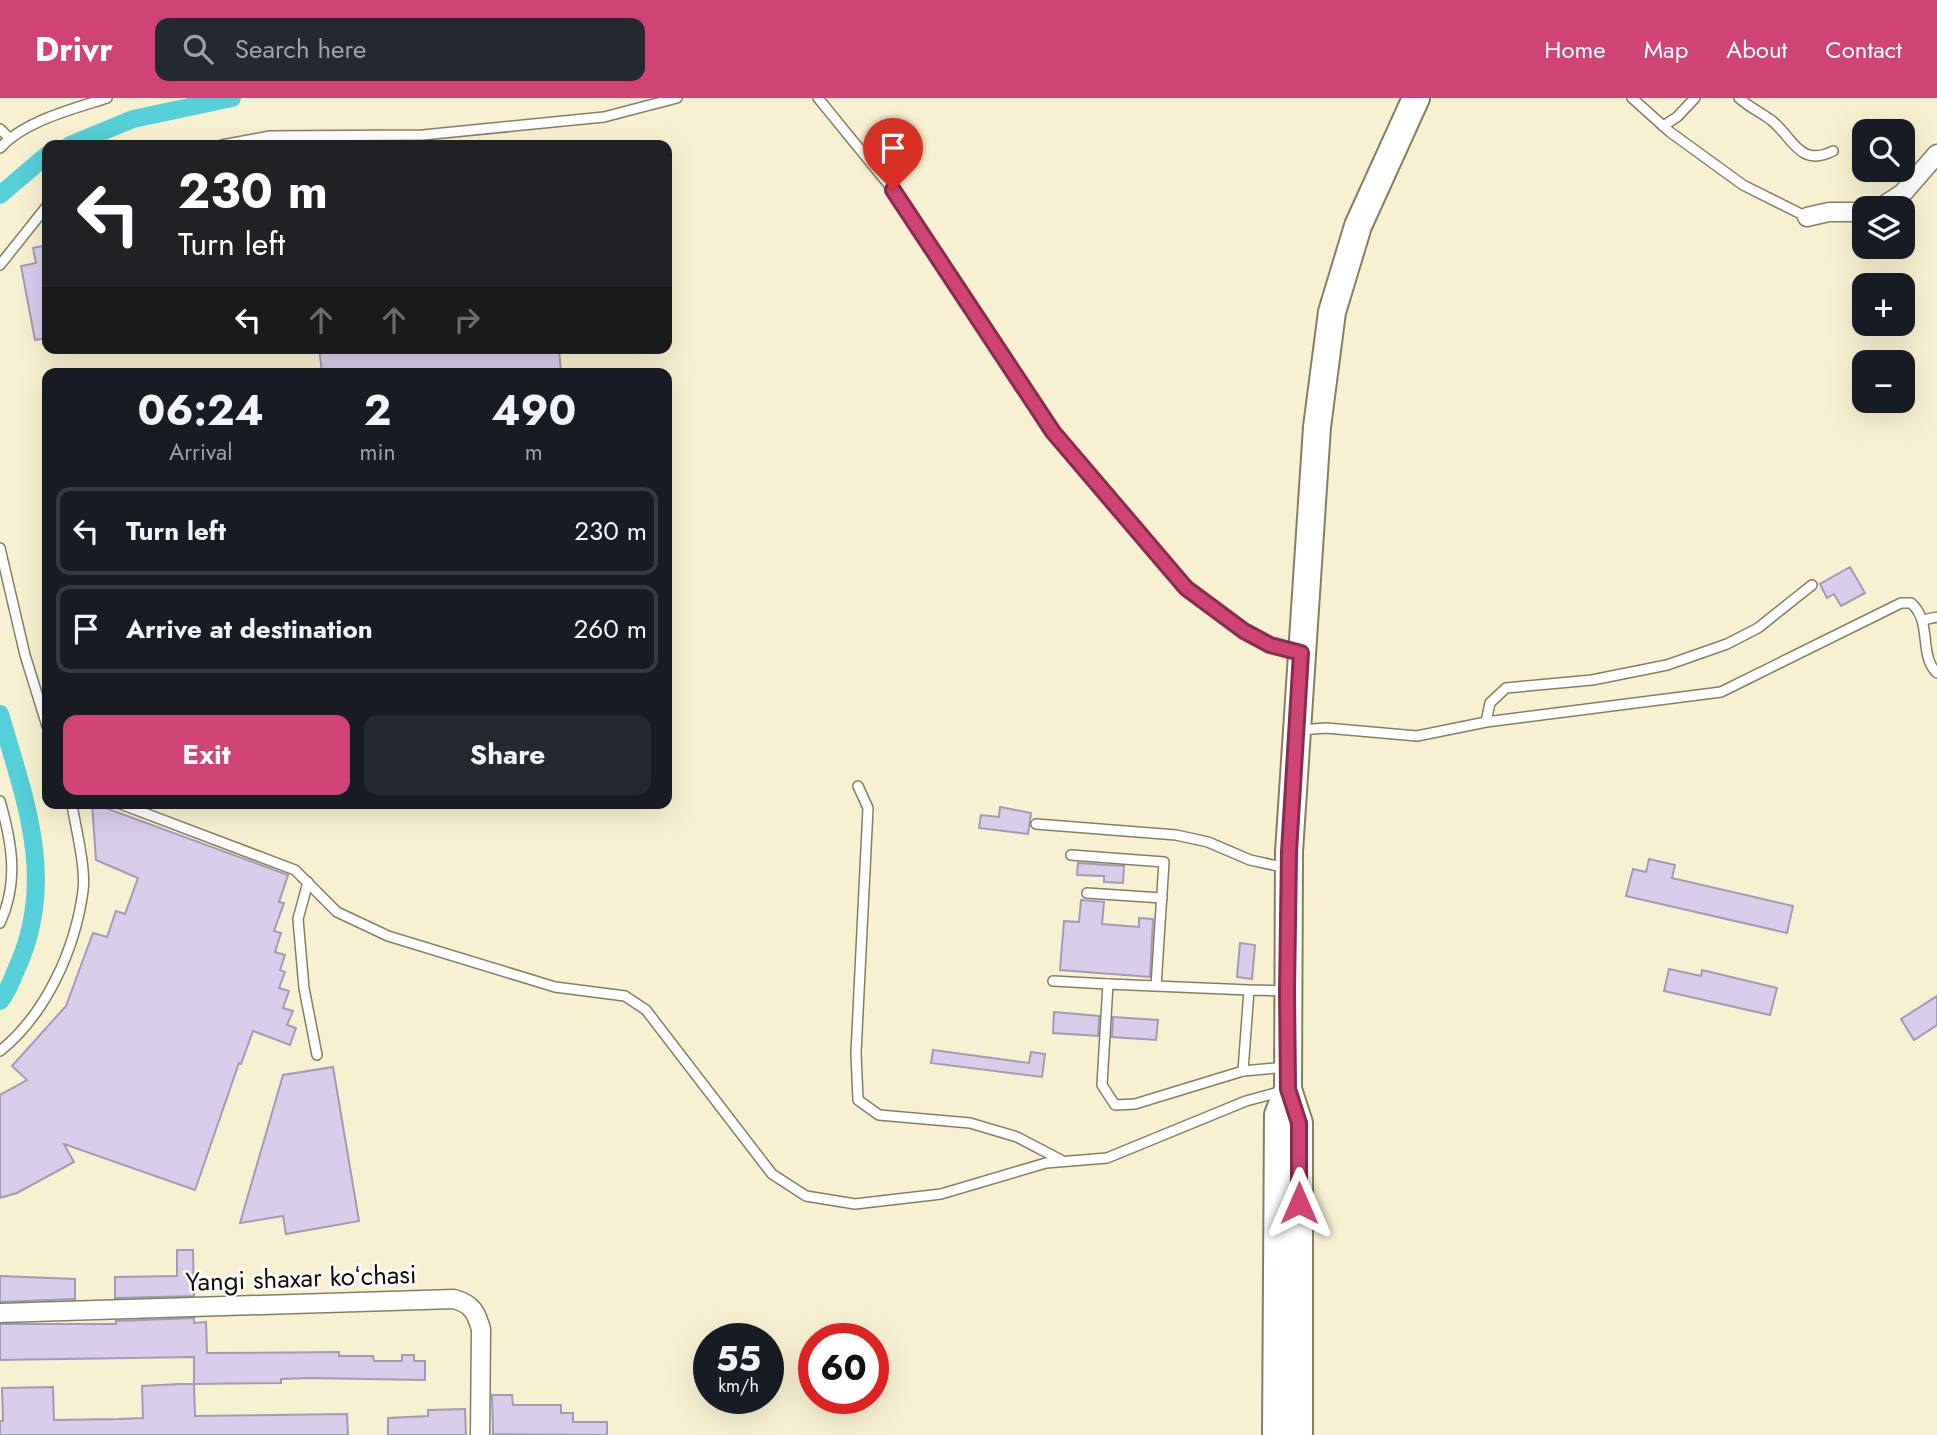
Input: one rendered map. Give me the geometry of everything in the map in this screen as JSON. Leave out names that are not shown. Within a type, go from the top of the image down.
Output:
[{"type":"main road","points":[[1299,1435],[1299,1123],[1288,1078],[1289,868],[1295,731],[1317,427],[1332,312],[1358,226],[1416,98]]},
{"type":"main road","points":[[1276,1435],[1278,1115],[1288,1078]]},
{"type":"main road","points":[[1299,1391],[1313,1431],[1318,1435]]},
{"type":"street","points":[[1898,196],[1937,154]]},
{"type":"street","points":[[1807,217],[1829,212],[1852,212]]},
{"type":"street","name":"Yangi shaxar koʻchasi","points":[[0,1313],[454,1299],[468,1303],[476,1313],[481,1329],[480,1435]]},
{"type":"lane","points":[[0,148],[9,138],[71,109],[107,98]]},
{"type":"lane","points":[[249,140],[270,136],[423,135],[604,117],[677,98]]},
{"type":"lane","points":[[818,98],[893,190],[1053,432],[1186,588],[1244,631],[1270,645],[1301,653]]},
{"type":"lane","points":[[1632,98],[1663,126],[1743,185],[1807,217]]},
{"type":"lane","points":[[1663,126],[1677,117],[1695,98]]},
{"type":"lane","points":[[1739,98],[1772,121],[1805,154],[1820,157],[1833,151]]},
{"type":"lane","points":[[0,130],[9,138]]},
{"type":"lane","points":[[0,265],[42,212]]},
{"type":"lane","points":[[0,548],[24,655],[42,711]]},
{"type":"lane","points":[[1486,722],[1490,703],[1506,688],[1592,680],[1667,665],[1727,644],[1758,628],[1812,585]]},
{"type":"lane","points":[[1295,731],[1326,728],[1418,736],[1486,722],[1721,692],[1901,603],[1911,603],[1923,620],[1930,667],[1937,673]]},
{"type":"lane","points":[[1923,620],[1937,617]]},
{"type":"lane","points":[[858,786],[868,808],[856,1053],[858,1100],[879,1115],[970,1123],[1017,1137],[1063,1160]]},
{"type":"lane","points":[[0,801],[13,848],[11,900],[0,923]]},
{"type":"lane","points":[[0,1051],[16,1038],[56,981],[69,943],[84,889],[74,809]]},
{"type":"lane","points":[[134,809],[295,870],[337,912],[388,936],[555,987],[625,996],[646,1010],[772,1174],[806,1196],[855,1204],[941,1194],[1063,1160],[1107,1158],[1246,1101],[1288,1078]]},
{"type":"lane","points":[[1036,824],[1176,835],[1208,842],[1251,860],[1289,868]]},
{"type":"lane","points":[[1071,855],[1164,862],[1156,986]]},
{"type":"lane","points":[[308,883],[298,919],[304,988],[317,1055]]},
{"type":"lane","points":[[1087,893],[1161,898]]},
{"type":"lane","points":[[1053,981],[1287,991]]},
{"type":"lane","points":[[1108,984],[1102,1084],[1115,1105],[1135,1104],[1243,1071],[1288,1078]]},
{"type":"lane","points":[[1243,1071],[1249,990]]},
{"type":"building","points":[[42,246],[42,339],[35,340],[21,266],[36,263],[33,248]]},
{"type":"building","points":[[320,354],[559,354],[561,368],[321,368]]},
{"type":"building","points":[[1850,567],[1865,593],[1841,606],[1834,594],[1827,598],[1820,584]]},
{"type":"building","points":[[1000,807],[1031,813],[1028,834],[979,828],[981,815],[999,817]]},
{"type":"building","points":[[92,809],[108,809],[288,875],[279,902],[284,903],[274,931],[281,933],[275,952],[285,955],[280,970],[285,972],[279,988],[289,991],[283,1008],[293,1011],[287,1025],[296,1028],[290,1045],[253,1031],[241,1064],[239,1063],[195,1190],[64,1144],[74,1162],[17,1193],[0,1198],[0,1095],[27,1080],[12,1066],[66,1006],[93,933],[107,937],[116,911],[125,914],[138,878],[96,860]]},
{"type":"building","points":[[1649,859],[1675,865],[1672,878],[1793,906],[1787,933],[1626,896],[1633,869],[1646,872]]},
{"type":"building","points":[[1078,863],[1124,866],[1123,883],[1104,882],[1104,876],[1077,875]]},
{"type":"building","points":[[1081,900],[1104,902],[1102,924],[1139,927],[1139,918],[1153,919],[1150,977],[1060,970],[1064,921],[1079,922]]},
{"type":"building","points":[[1240,943],[1255,945],[1252,979],[1237,977]]},
{"type":"building","points":[[1669,969],[1701,976],[1702,970],[1777,988],[1770,1015],[1664,991]]},
{"type":"building","points":[[1937,996],[1937,1025],[1914,1040],[1901,1019]]},
{"type":"building","points":[[1054,1012],[1099,1016],[1098,1036],[1053,1033]]},
{"type":"building","points":[[1113,1017],[1158,1020],[1156,1040],[1112,1037]]},
{"type":"building","points":[[933,1050],[1029,1063],[1031,1052],[1045,1054],[1042,1077],[931,1063]]},
{"type":"building","points":[[333,1067],[359,1221],[286,1234],[283,1216],[240,1223],[283,1075]]},
{"type":"building","points":[[177,1250],[193,1250],[194,1296],[115,1298],[115,1277],[177,1276]]},
{"type":"building","points":[[0,1276],[75,1279],[75,1299],[0,1302]]},
{"type":"building","points":[[194,1318],[194,1323],[206,1322],[207,1353],[339,1352],[339,1356],[373,1356],[374,1361],[402,1361],[402,1355],[414,1355],[414,1361],[425,1361],[425,1380],[308,1378],[281,1379],[281,1383],[194,1384],[194,1357],[0,1360],[0,1324],[116,1324],[116,1321]]},
{"type":"building","points":[[194,1384],[195,1416],[347,1414],[348,1435],[0,1435],[0,1421],[3,1421],[2,1388],[53,1387],[54,1420],[118,1419],[143,1418],[142,1386]]},
{"type":"building","points":[[492,1395],[512,1395],[513,1405],[561,1405],[561,1413],[573,1413],[573,1422],[607,1422],[607,1435],[493,1434]]},
{"type":"building","points":[[465,1409],[466,1435],[388,1435],[388,1418],[428,1416],[428,1410]]},
{"type":"waterway","points":[[82,140],[133,119],[232,98]]},
{"type":"waterway","points":[[0,195],[42,159]]},
{"type":"waterway","points":[[0,714],[27,809],[36,872],[35,903],[29,935],[12,981],[0,1001]]},
{"type":"route","points":[[893,190],[947,267],[1053,432],[1186,588],[1244,631],[1270,645],[1301,653],[1289,852],[1287,991],[1288,1089],[1299,1123],[1299,1203]]}]
